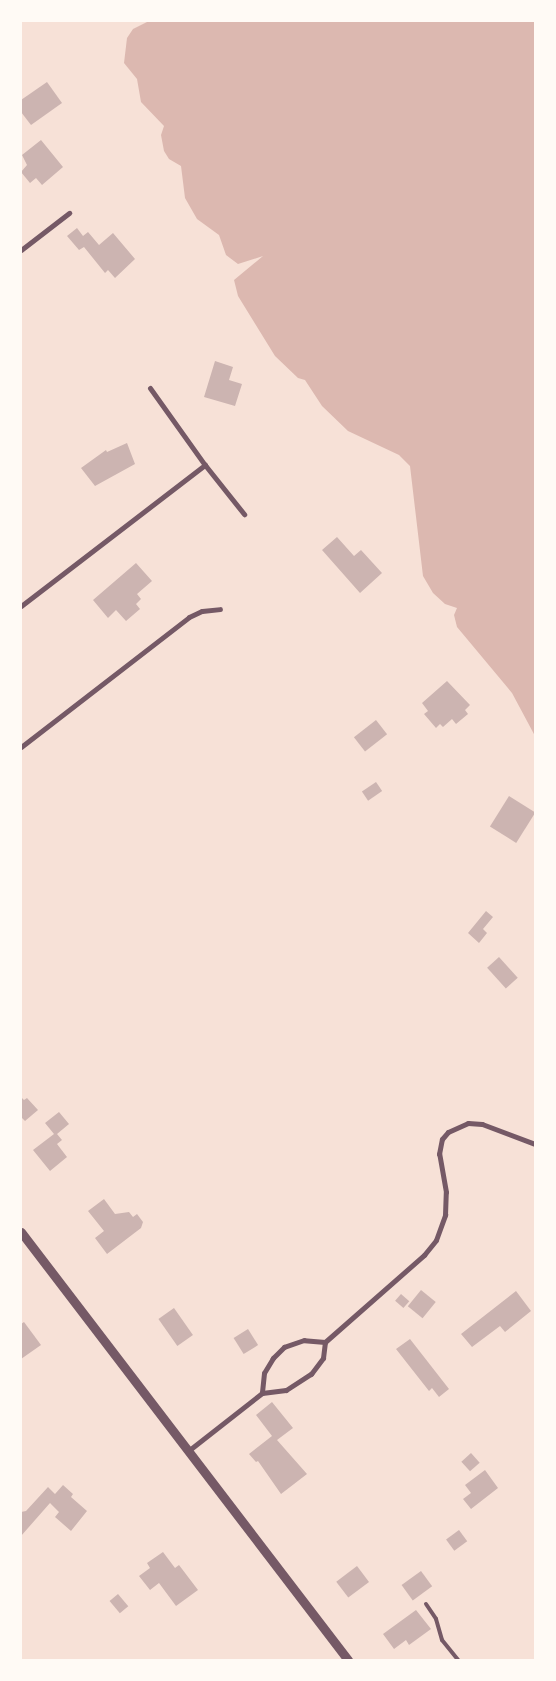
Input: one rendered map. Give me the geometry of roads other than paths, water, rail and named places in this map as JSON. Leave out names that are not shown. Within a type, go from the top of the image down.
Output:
[{"type":"street","points":[[21,250],[69,213]]},
{"type":"street","points":[[150,388],[205,465],[244,514]]},
{"type":"street","points":[[21,606],[205,465]]},
{"type":"street","points":[[21,747],[189,617],[202,610],[220,609]]},
{"type":"street","points":[[188,1451],[262,1392],[286,1390],[300,1384],[323,1358],[326,1342],[424,1255],[436,1240],[446,1216],[446,1192],[439,1154],[448,1132],[468,1123],[482,1124],[535,1144]]},
{"type":"street","points":[[21,1232],[348,1660]]},
{"type":"street","points":[[262,1392],[264,1373],[273,1358],[284,1347],[304,1340],[326,1342]]},
{"type":"lane","points":[[426,1604],[436,1618],[442,1640],[458,1660]]}]
